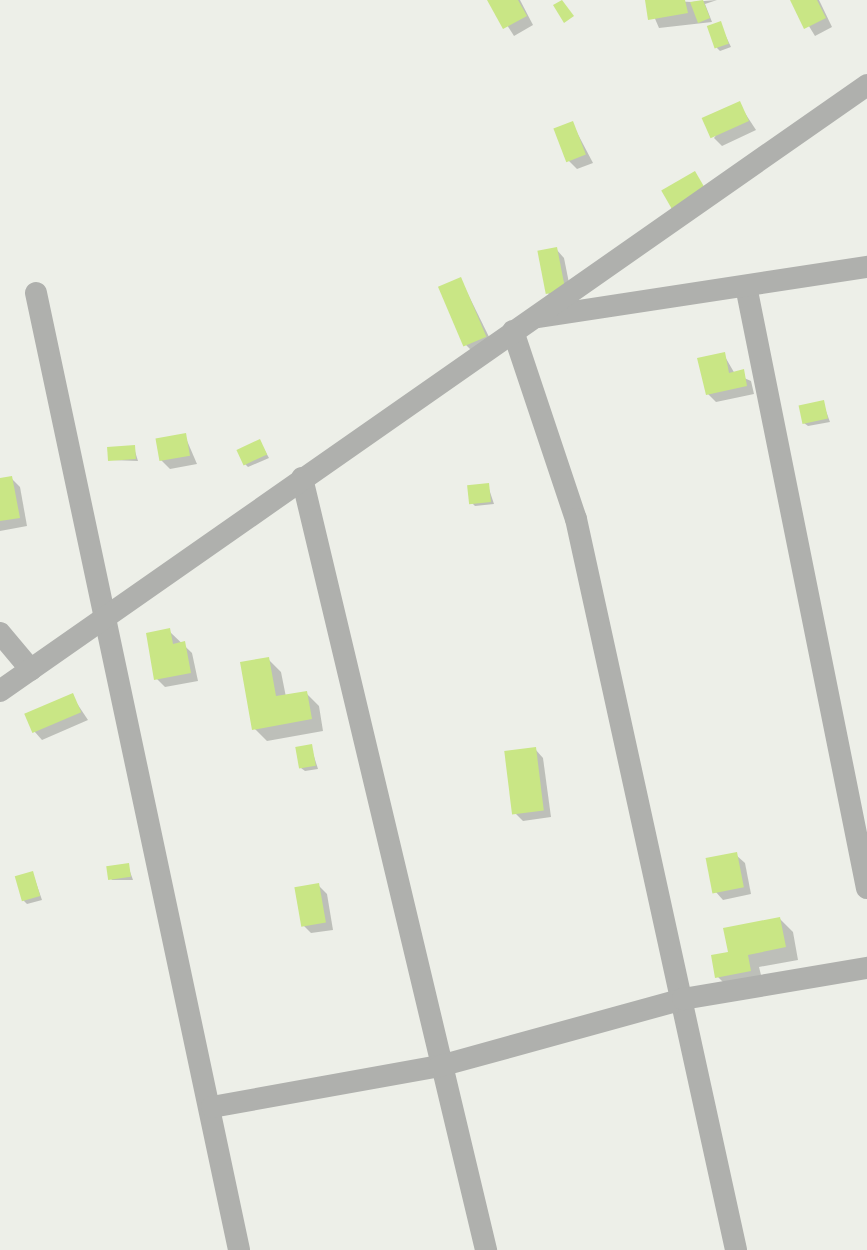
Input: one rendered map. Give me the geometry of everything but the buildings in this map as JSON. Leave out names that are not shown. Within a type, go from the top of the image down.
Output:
[{"type":"street","points":[[0,692],[107,611],[867,86]]},
{"type":"street","points":[[522,325],[867,267]]},
{"type":"street","points":[[746,286],[863,846],[867,888]]},
{"type":"street","points":[[36,293],[107,611],[240,1250]]},
{"type":"street","points":[[522,325],[576,519],[736,1250]]},
{"type":"street","points":[[302,478],[486,1250]]},
{"type":"street","points":[[0,633],[31,670]]},
{"type":"street","points":[[212,1108],[440,1066],[683,999],[867,968]]}]
